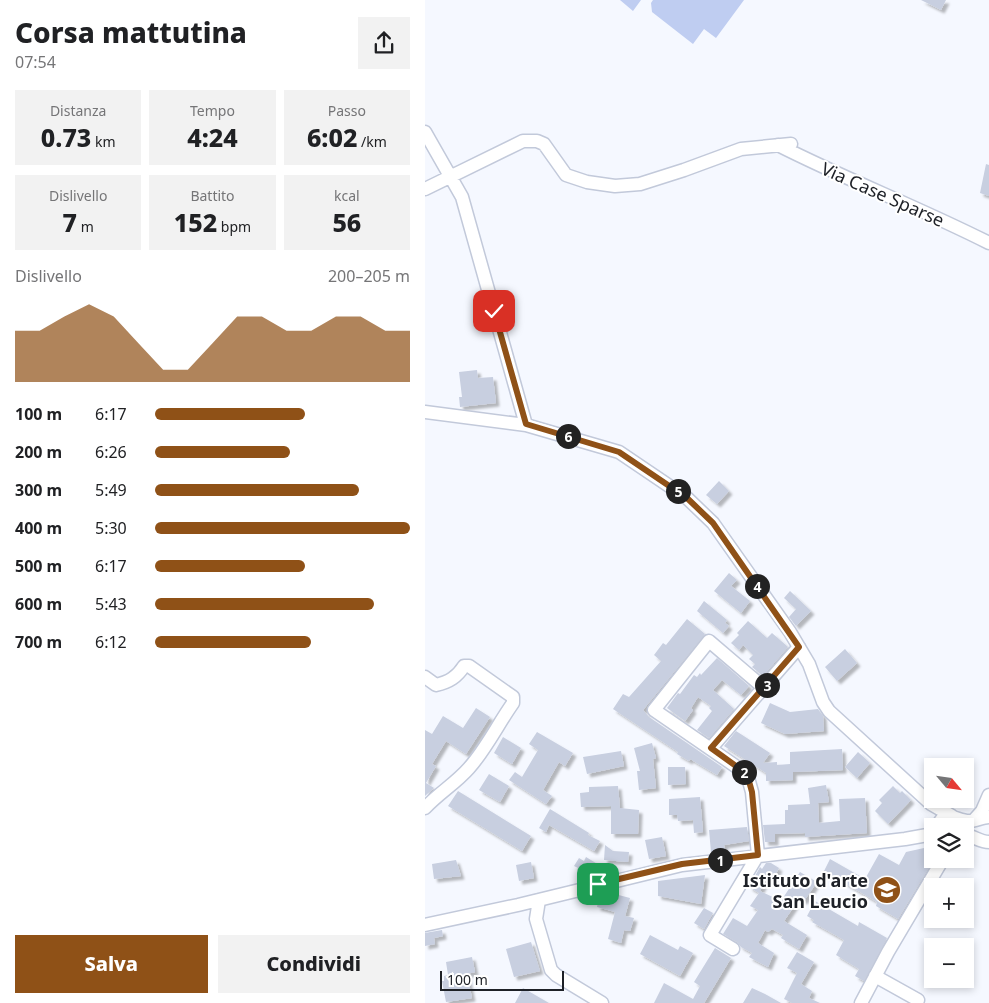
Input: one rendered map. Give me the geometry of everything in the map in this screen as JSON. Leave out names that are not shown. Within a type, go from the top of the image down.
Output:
[{"type":"street","points":[[425,132],[462,197],[526,424]]},
{"type":"street","points":[[425,189],[451,178],[523,141],[537,141],[545,144],[566,175],[587,182],[615,186],[640,184],[741,149],[791,144]]},
{"type":"street","name":"Via Case Sparse","points":[[777,145],[866,187],[949,222],[989,243]]},
{"type":"street","points":[[425,412],[526,424],[619,452],[687,498],[713,523],[799,647],[809,664],[823,702],[829,711],[924,798]]},
{"type":"street","points":[[733,949],[710,935],[758,855],[752,792],[747,774],[653,710],[709,642],[764,688]]},
{"type":"street","points":[[711,748],[799,647]]},
{"type":"street","points":[[425,678],[436,685],[445,683],[458,675],[464,666],[469,666],[513,697],[513,703],[480,755],[457,781],[439,794],[425,808]]},
{"type":"street","points":[[974,820],[989,816],[988,796]]},
{"type":"street","points":[[974,820],[982,811],[988,796]]},
{"type":"street","points":[[938,808],[956,818]]},
{"type":"street","points":[[946,818],[952,816]]},
{"type":"street","points":[[425,925],[518,905],[682,864],[924,836]]},
{"type":"street","points":[[974,839],[987,844]]},
{"type":"street","points":[[861,1003],[937,868]]},
{"type":"street","points":[[539,900],[536,919],[551,970],[556,976],[602,1003]]},
{"type":"street","points":[[518,905],[536,919]]},
{"type":"street","points":[[875,976],[918,1000]]},
{"type":"shaded area","points":[[620,0],[641,0],[633,11]]},
{"type":"shaded area","points":[[653,0],[744,0],[716,38],[704,29],[693,44],[652,12],[651,3]]},
{"type":"building","points":[[921,0],[946,0],[941,10]]},
{"type":"building","points":[[986,164],[989,165],[989,196],[980,193]]},
{"type":"building","points":[[477,370],[478,378],[493,377],[496,403],[460,407],[459,397],[462,397],[459,372]]},
{"type":"building","points":[[719,481],[729,491],[717,504],[706,495]]},
{"type":"building","points":[[729,573],[737,580],[731,586],[750,601],[741,613],[714,591]]},
{"type":"building","points":[[790,591],[811,611],[796,626],[789,617],[796,609],[784,598]]},
{"type":"building","points":[[704,601],[727,620],[725,623],[729,626],[723,633],[697,611]]},
{"type":"building","points":[[687,619],[705,634],[643,710],[649,717],[722,767],[717,775],[690,759],[689,761],[677,754],[678,752],[613,709],[623,694],[629,697],[661,661],[654,655],[663,643],[666,645]]},
{"type":"building","points":[[748,621],[767,638],[772,633],[788,647],[763,676],[752,667],[755,664],[749,659],[753,655],[743,645],[739,650],[731,643]]},
{"type":"building","points":[[845,649],[857,663],[837,681],[825,667]]},
{"type":"building","points":[[717,658],[749,686],[741,695],[722,680],[713,690],[734,709],[709,738],[697,730],[712,711],[709,708],[711,706],[698,697],[691,708],[693,710],[685,721],[667,708],[694,675],[697,677],[700,673],[701,675]]},
{"type":"building","points":[[770,703],[790,712],[818,709],[823,716],[824,731],[785,734],[761,723]]},
{"type":"building","points":[[476,708],[490,717],[466,754],[446,741],[432,764],[436,766],[426,783],[434,788],[425,796],[425,730],[432,734],[443,716],[463,728]]},
{"type":"building","points":[[736,731],[770,753],[763,763],[777,762],[777,765],[790,764],[790,752],[842,749],[843,770],[793,772],[793,780],[766,781],[766,773],[724,746]]},
{"type":"building","points":[[537,732],[573,753],[565,766],[559,762],[543,790],[552,796],[546,804],[509,780],[515,772],[522,777],[538,750],[529,744]]},
{"type":"building","points":[[503,737],[521,748],[512,764],[494,753]]},
{"type":"building","points":[[652,743],[656,758],[653,759],[656,788],[639,790],[637,771],[640,771],[634,748]]},
{"type":"building","points":[[621,751],[624,766],[587,774],[583,757]]},
{"type":"building","points":[[858,752],[870,763],[857,778],[845,767]]},
{"type":"building","points":[[668,767],[685,767],[686,784],[668,785]]},
{"type":"building","points":[[489,774],[509,786],[500,802],[479,790]]},
{"type":"building","points":[[826,785],[829,802],[818,803],[819,823],[840,821],[839,799],[865,798],[867,833],[805,837],[805,833],[775,834],[775,842],[765,842],[763,825],[785,824],[785,810],[788,810],[788,805],[810,804],[808,788]]},
{"type":"building","points":[[618,786],[620,808],[639,810],[638,834],[611,834],[611,806],[581,807],[580,793],[589,792],[589,787]]},
{"type":"building","points":[[893,786],[900,793],[902,791],[911,800],[888,824],[875,811],[882,803],[879,800]]},
{"type":"building","points":[[458,791],[531,836],[522,851],[448,806]]},
{"type":"building","points":[[700,797],[703,832],[694,833],[693,820],[678,821],[677,815],[669,815],[669,799]]},
{"type":"building","points":[[550,809],[600,841],[594,851],[549,825],[546,832],[539,828]]},
{"type":"building","points":[[747,827],[749,841],[724,845],[725,851],[711,852],[709,830]]},
{"type":"building","points":[[662,837],[666,856],[649,859],[645,840]]},
{"type":"building","points":[[605,845],[613,851],[629,852],[628,862],[604,860]]},
{"type":"building","name":"Istituto d'arte San Leucio","points":[[924,848],[924,868],[929,868],[898,919],[876,906],[877,902],[824,871],[830,859],[865,879],[879,854],[899,865],[906,852]]},
{"type":"building","points":[[586,857],[599,865],[591,878],[574,866],[579,858],[584,861]]},
{"type":"building","points":[[456,860],[461,876],[434,879],[432,864]]},
{"type":"building","points":[[531,862],[534,878],[519,881],[516,865]]},
{"type":"building","points":[[766,863],[771,863],[779,868],[772,881],[767,878],[760,891],[781,901],[800,872],[817,882],[804,901],[799,899],[784,921],[807,935],[799,949],[781,938],[783,935],[772,929],[768,932],[765,930],[758,943],[774,953],[768,967],[749,957],[752,953],[723,934],[733,918],[747,926],[758,910],[750,906],[759,893],[749,887],[760,867],[762,869]]},
{"type":"building","points":[[705,875],[701,904],[658,896],[658,881]]},
{"type":"building","points":[[607,892],[630,898],[625,916],[634,918],[630,931],[624,930],[621,943],[608,939],[615,912],[597,907],[600,893]]},
{"type":"building","points":[[815,901],[858,926],[859,922],[887,938],[864,981],[855,976],[859,969],[836,955],[844,940],[812,922],[814,920],[807,916]]},
{"type":"building","points":[[704,908],[713,913],[704,929],[694,923]]},
{"type":"building","points":[[442,930],[443,936],[434,938],[435,944],[425,946],[425,933]]},
{"type":"building","points":[[650,935],[678,950],[680,946],[693,953],[680,976],[640,954]]},
{"type":"building","points":[[531,942],[540,971],[514,977],[506,949]]},
{"type":"building","points":[[715,948],[731,958],[704,1003],[654,1003],[664,983],[693,999],[700,986],[694,982]]},
{"type":"building","points":[[797,952],[814,962],[801,984],[812,991],[809,998],[820,1003],[792,1003],[784,999],[797,973],[787,968]]},
{"type":"building","points":[[472,957],[475,972],[467,974],[472,998],[446,1002],[442,981],[444,981],[444,976],[448,975],[446,962]]},
{"type":"building","points":[[523,988],[549,1003],[515,1003]]},
{"type":"building","points":[[752,988],[765,994],[781,1003],[743,1003]]},
{"type":"place","name":"Istituto d'arte San Leucio","points":[[887,890]]},
{"type":"route","points":[[494,311],[526,424],[619,452],[635,461],[687,498],[713,523],[799,647],[711,748],[747,774],[752,792],[758,855],[682,864],[598,884]]}]
